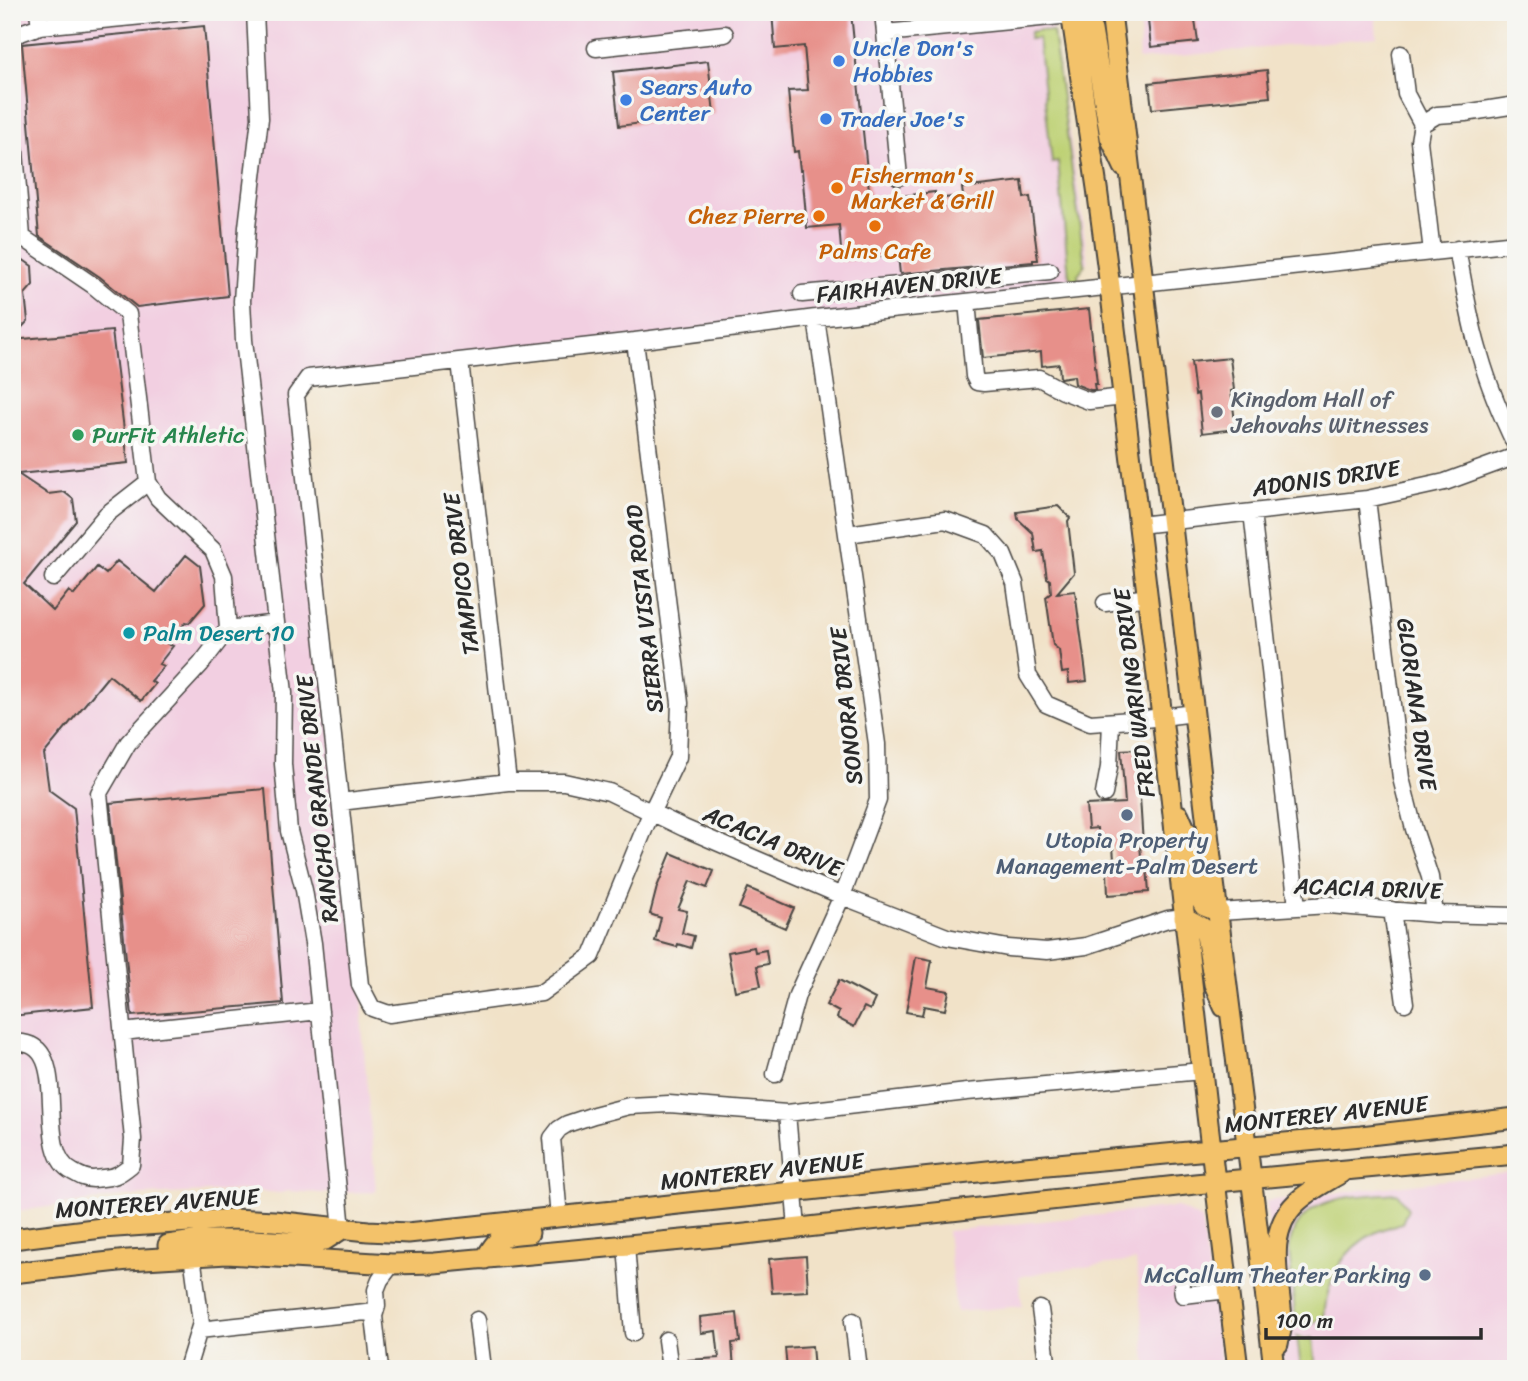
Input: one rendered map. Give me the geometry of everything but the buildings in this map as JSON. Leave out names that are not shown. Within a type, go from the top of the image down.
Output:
[{"type":"main road","points":[[1111,12],[1273,1367]]},
{"type":"main road","points":[[1071,14],[1084,19],[1092,30],[1110,137],[1132,184]]},
{"type":"main road","name":"FRED WARING DRIVE","points":[[1071,14],[1110,287],[1238,1369]]},
{"type":"main road","points":[[1171,793],[1190,840],[1197,894],[1205,906],[1219,912]]},
{"type":"main road","points":[[1184,917],[1202,927],[1206,935],[1214,984],[1222,1005],[1232,1020]]},
{"type":"main road","name":"MONTEREY AVENUE","points":[[12,1239],[102,1228],[233,1219],[408,1233],[1516,1118]]},
{"type":"main road","points":[[12,1273],[192,1255],[264,1255],[392,1264],[485,1259],[1516,1154]]},
{"type":"main road","points":[[1273,1367],[1282,1325],[1276,1251],[1278,1233],[1284,1217],[1296,1203],[1343,1171]]},
{"type":"main road","points":[[485,1259],[501,1237],[553,1230],[559,1217]]},
{"type":"main road","points":[[128,1260],[147,1250],[201,1240],[307,1243],[325,1240],[342,1229]]},
{"type":"street","points":[[12,36],[39,19],[184,12]]},
{"type":"street","points":[[255,12],[260,118],[247,227],[242,301],[244,340],[284,692],[283,764],[289,831],[304,890],[313,943],[342,1229]]},
{"type":"street","points":[[883,12],[899,177]]},
{"type":"street","points":[[884,33],[1071,14]]},
{"type":"street","points":[[596,48],[725,34]]},
{"type":"street","points":[[1401,54],[1406,94],[1422,124],[1419,141],[1432,252]]},
{"type":"street","points":[[1422,124],[1437,115],[1516,106]]},
{"type":"street","points":[[12,115],[22,237],[94,286],[128,314],[148,482],[158,498],[213,550],[224,576],[228,629]]},
{"type":"street","name":"FAIRHAVEN DRIVE","points":[[308,378],[816,318],[1516,243]]},
{"type":"street","points":[[1457,249],[1479,355],[1497,406],[1516,446]]},
{"type":"street","points":[[802,294],[1050,271]]},
{"type":"street","points":[[967,302],[974,376],[977,382],[1039,378],[1089,401],[1123,397]]},
{"type":"street","name":"SONORA DRIVE","points":[[775,1074],[797,995],[842,896],[877,800],[877,744],[816,318]]},
{"type":"street","name":"SIERRA VISTA ROAD","points":[[372,1008],[389,1014],[541,993],[592,956],[651,813],[678,757],[680,704],[635,341]]},
{"type":"street","name":"TAMPICO DRIVE","points":[[460,361],[509,782]]},
{"type":"street","name":"RANCHO GRANDE DRIVE","points":[[308,378],[296,395],[360,985],[372,1008]]},
{"type":"street","name":"ADONIS DRIVE","points":[[1139,525],[1367,499],[1445,482],[1516,456]]},
{"type":"street","points":[[53,578],[107,514],[148,482]]},
{"type":"street","name":"GLORIANA DRIVE","points":[[1367,499],[1401,778],[1430,877],[1435,914]]},
{"type":"street","points":[[1252,512],[1297,907]]},
{"type":"street","points":[[848,534],[945,520],[986,535],[1003,554],[1015,583],[1028,674],[1046,704],[1090,723],[1195,713]]},
{"type":"street","points":[[1105,603],[1148,597]]},
{"type":"street","points":[[12,1043],[25,1041],[40,1049],[47,1064],[56,1154],[64,1168],[86,1179],[117,1177],[131,1165],[133,1139],[99,793],[128,743],[175,693],[228,629],[276,623]]},
{"type":"street","points":[[1104,794],[1109,767],[1111,722]]},
{"type":"street","name":"ACACIA DRIVE","points":[[340,802],[509,782],[564,782],[608,792],[842,896],[947,937],[1008,948],[1047,951],[1086,946],[1168,919],[1184,917]]},
{"type":"street","name":"ACACIA DRIVE","points":[[1219,912],[1329,905],[1435,914],[1516,916]]},
{"type":"street","points":[[1392,910],[1405,1003]]},
{"type":"street","points":[[122,1032],[320,1011]]},
{"type":"street","points":[[559,1217],[552,1138],[567,1124],[629,1106],[669,1104],[787,1113],[967,1091],[1202,1071]]},
{"type":"street","points":[[787,1113],[797,1228]]},
{"type":"street","points":[[626,1245],[633,1333]]},
{"type":"street","points":[[187,1369],[201,1323],[192,1255]]},
{"type":"street","points":[[380,1369],[374,1315],[377,1306],[376,1290],[392,1264]]},
{"type":"street","points":[[1182,1287],[1183,1296],[1229,1290]]},
{"type":"street","points":[[1040,1309],[1048,1369]]},
{"type":"street","points":[[199,1330],[375,1311]]},
{"type":"street","points":[[477,1320],[483,1369]]},
{"type":"street","points":[[853,1321],[859,1369]]},
{"type":"street","points":[[666,1340],[670,1369]]},
{"type":"shaded area","points":[[12,12],[1050,12],[1088,261],[1071,287],[298,379],[363,1005],[362,1027],[376,1192],[280,1193],[249,1190],[126,1196],[12,1212]]},
{"type":"shaded area","points":[[1141,12],[1375,12],[1377,37],[1138,60]]},
{"type":"shaded area","name":"McCallum Theater Parking","points":[[1516,1172],[1516,1369],[1284,1369],[1266,1201]]},
{"type":"shaded area","points":[[1177,1207],[1201,1219],[1221,1369],[1147,1369],[1136,1261],[1019,1277],[1022,1306],[956,1312],[947,1231]]},
{"type":"green space","points":[[1030,32],[1053,32],[1085,264],[1078,275],[1079,281],[1074,282],[1069,276],[1058,162],[1052,163],[1038,38],[1029,39]]},
{"type":"green space","points":[[1397,1193],[1408,1209],[1402,1223],[1384,1228],[1356,1245],[1345,1256],[1330,1284],[1324,1319],[1296,1325],[1289,1249],[1294,1231],[1303,1217],[1330,1202]]},
{"type":"green space","points":[[1297,1336],[1313,1338],[1316,1369],[1301,1369]]},
{"type":"place","name":"Uncle Don's Hobbies","points":[[839,61]]},
{"type":"place","name":"Sears Auto Center","points":[[626,100]]},
{"type":"place","name":"Trader Joe's","points":[[826,119]]},
{"type":"place","name":"Fisherman's Market & Grill","points":[[837,188]]},
{"type":"place","name":"Chez Pierre","points":[[819,216]]},
{"type":"place","name":"Palms Cafe","points":[[875,226]]},
{"type":"place","name":"Kingdom Hall of Jehovahs Witnesses","points":[[1217,412]]},
{"type":"place","name":"PurFit Athletic","points":[[78,435]]},
{"type":"place","name":"Palm Desert 10","points":[[129,633]]},
{"type":"place","name":"Utopia Property Management-Palm Desert","points":[[1127,815]]},
{"type":"place","name":"McCallum Theater Parking","points":[[1425,1275]]}]
